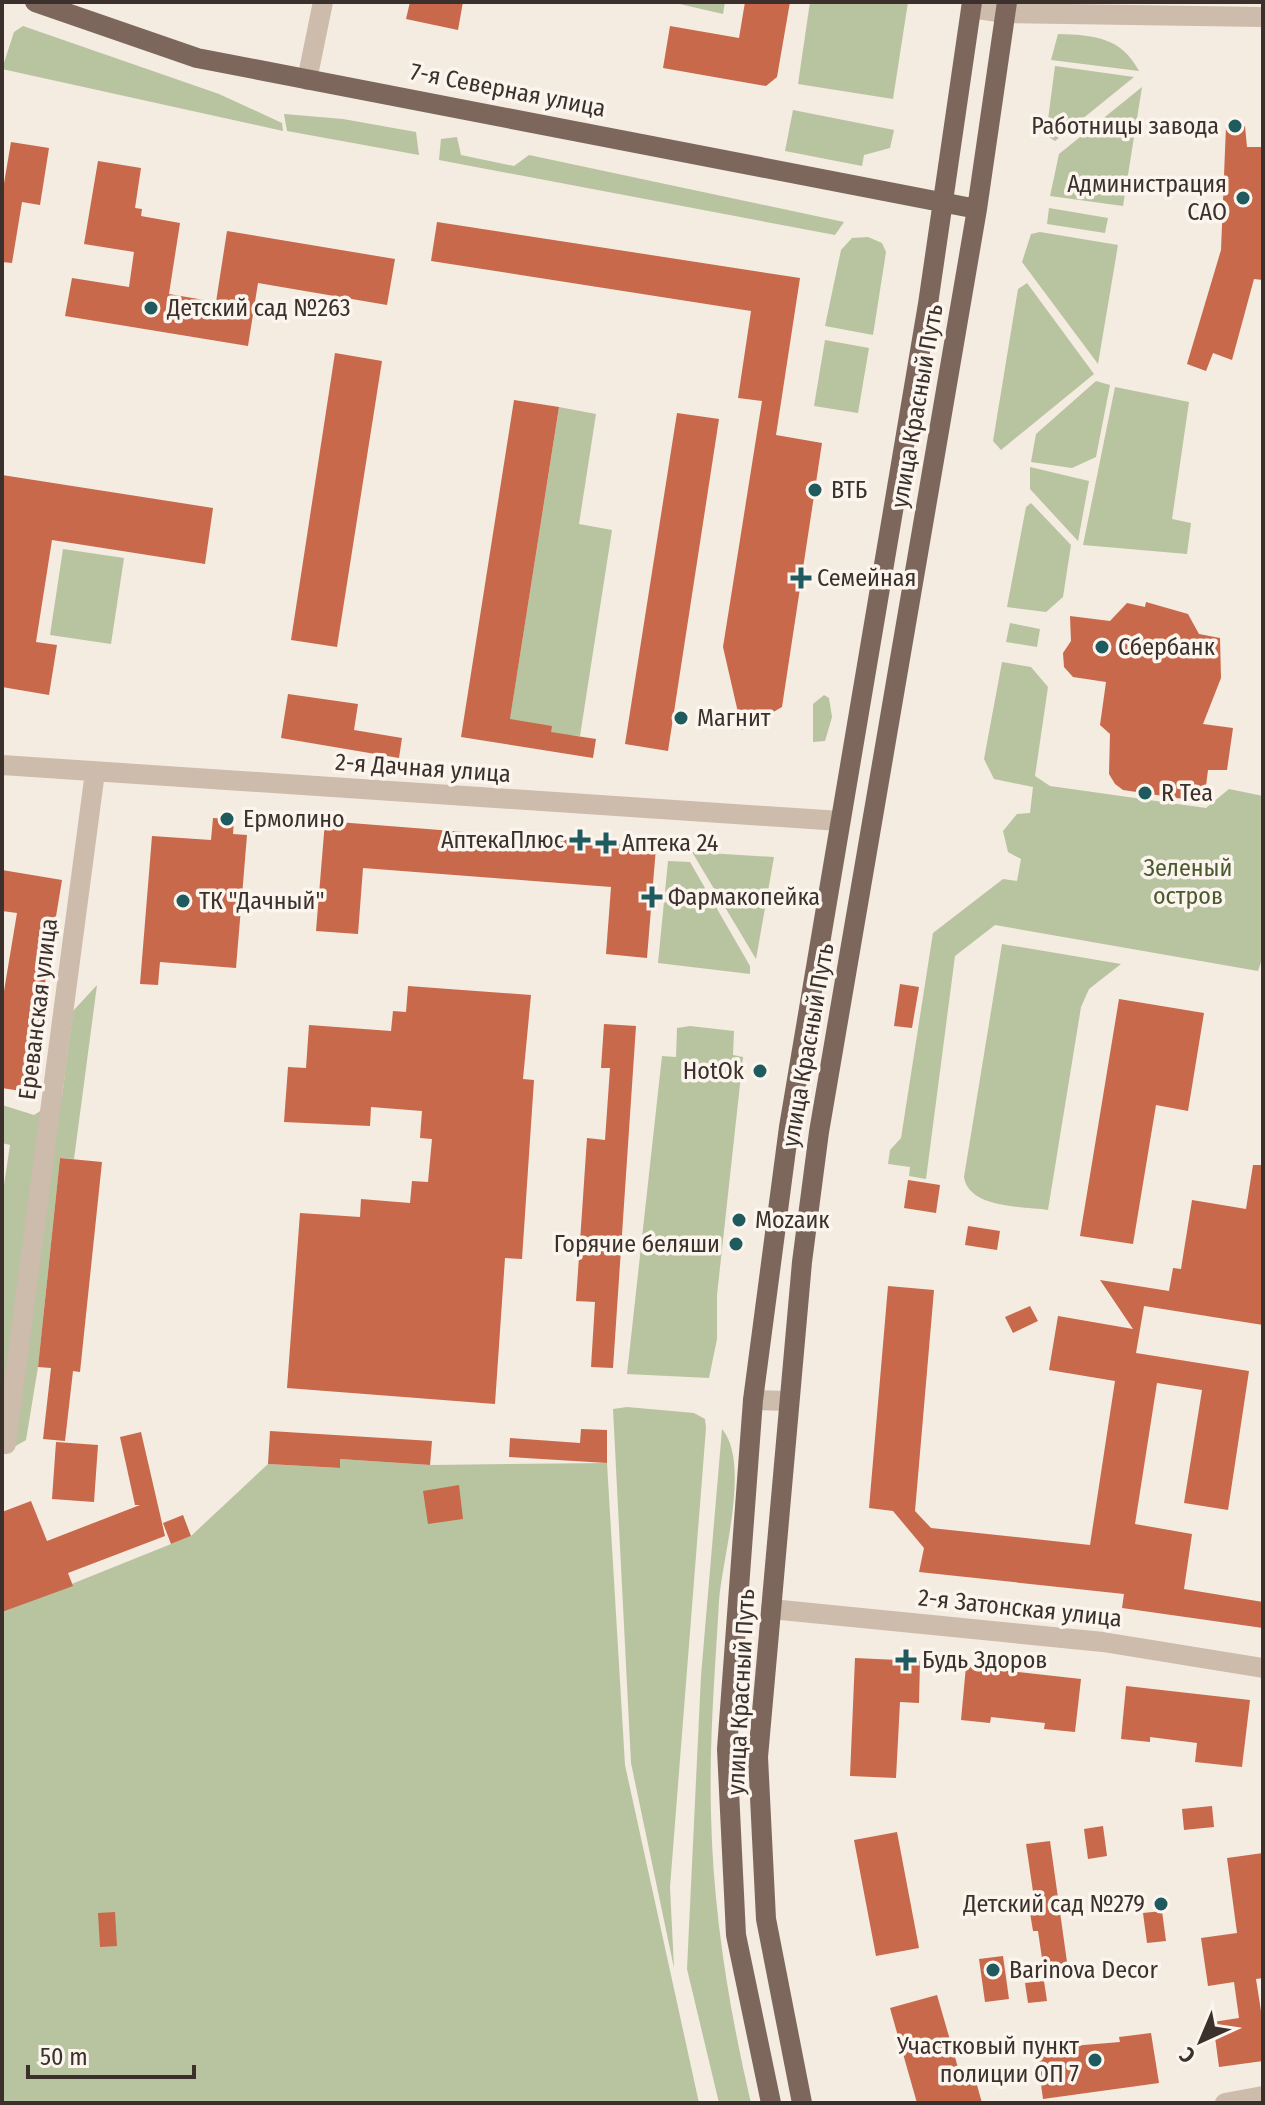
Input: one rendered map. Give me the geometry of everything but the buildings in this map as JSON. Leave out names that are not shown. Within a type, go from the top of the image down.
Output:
[{"type":"main road","name":"7-я Северная улица","points":[[35,2],[161,49],[977,209]]},
{"type":"main road","name":"улица Красный Путь","points":[[771,2103],[736,1935],[727,1749],[753,1400],[789,1127],[943,203],[972,5]]},
{"type":"main road","name":"улица Красный Путь","points":[[802,2103],[766,1919],[758,1757],[789,1401],[819,1132],[977,209],[1006,7]]},
{"type":"street","points":[[307,80],[323,2]]},
{"type":"street","points":[[972,5],[1263,17]]},
{"type":"street","name":"2-я Дачная улица","points":[[2,765],[840,821]]},
{"type":"street","name":"Ереванская улица","points":[[6,1444],[95,772]]},
{"type":"street","points":[[753,1400],[789,1401]]},
{"type":"street","name":"2-я Затонская улица","points":[[771,1609],[1103,1642],[1263,1668]]},
{"type":"street","points":[[1225,2103],[1263,2096]]},
{"type":"green space","points":[[671,2],[725,2],[723,14]]},
{"type":"green space","points":[[810,2],[908,2],[893,99],[798,84]]},
{"type":"green space","points":[[23,26],[219,94],[282,123],[283,131],[2,69],[14,32]]},
{"type":"green space","points":[[1058,34],[1105,40],[1124,51],[1139,71],[1051,60]]},
{"type":"green space","points":[[1055,66],[1134,77],[1055,141],[1046,135]]},
{"type":"green space","points":[[1142,87],[1123,206],[1050,196],[1059,154]]},
{"type":"green space","points":[[793,110],[894,130],[890,148],[864,155],[862,166],[785,151]]},
{"type":"green space","points":[[284,114],[343,119],[416,132],[419,155],[287,131]]},
{"type":"green space","points":[[457,137],[461,155],[514,166],[529,155],[844,222],[835,235],[439,160],[441,139]]},
{"type":"green space","points":[[1049,208],[1108,218],[1105,233],[1047,224]]},
{"type":"green space","points":[[1040,232],[1118,245],[1098,364],[1022,262],[1031,234]]},
{"type":"green space","points":[[868,237],[882,243],[886,252],[873,335],[825,326],[841,250],[852,238]]},
{"type":"green space","points":[[1027,283],[1094,374],[1001,450],[993,441],[1018,289]]},
{"type":"green space","points":[[825,340],[869,348],[858,413],[814,406]]},
{"type":"green space","points":[[1096,381],[1110,385],[1096,457],[1072,468],[1031,462],[1036,434]]},
{"type":"green space","points":[[1115,387],[1189,402],[1172,519],[1191,523],[1187,554],[1083,545]]},
{"type":"green space","points":[[559,407],[596,414],[579,524],[612,530],[580,736],[508,731]]},
{"type":"green space","points":[[1030,467],[1089,481],[1078,541],[1030,489]]},
{"type":"green space","points":[[1031,503],[1071,545],[1063,597],[1046,612],[1007,607],[1026,507]]},
{"type":"green space","points":[[63,549],[124,558],[111,644],[50,635]]},
{"type":"green space","points":[[1010,623],[1040,629],[1037,647],[1006,642]]},
{"type":"green space","name":"Зеленый остров","points":[[1002,662],[1031,667],[1048,687],[1035,776],[1050,786],[1206,808],[1229,789],[1263,796],[1263,956],[1258,971],[995,925],[955,956],[926,1179],[909,1176],[910,1167],[888,1164],[890,1150],[901,1138],[933,933],[1003,879],[1017,881],[1021,859],[1008,852],[1003,831],[1017,814],[1030,813],[1033,787],[994,779],[984,759]]},
{"type":"green space","points":[[824,695],[829,698],[832,717],[825,741],[813,742],[813,704]]},
{"type":"green space","points":[[692,852],[774,857],[756,959]]},
{"type":"green space","points":[[668,861],[690,862],[750,966],[750,974],[658,963]]},
{"type":"green space","points":[[1002,944],[1121,964],[1089,989],[1081,1007],[1048,1210],[986,1200],[968,1187],[964,1177]]},
{"type":"green space","points":[[97,985],[74,1159],[60,1158],[38,1367],[26,1440],[2,1454],[2,1198],[10,1145],[2,1143],[2,1105],[34,1115],[62,1097],[73,1011]]},
{"type":"green space","points":[[690,1026],[734,1031],[733,1055],[743,1057],[717,1295],[717,1339],[709,1378],[627,1374],[662,1056],[676,1057],[677,1028]]},
{"type":"green space","points":[[627,1407],[694,1413],[705,1419],[706,1428],[670,1887],[674,1968],[631,1763],[613,1409]]},
{"type":"green space","points":[[722,1429],[730,1444],[735,1487],[719,1601],[711,1761],[712,1850],[724,1960],[751,2103],[719,2103],[687,1969],[701,1676]]},
{"type":"green space","points":[[340,1459],[430,1465],[607,1463],[625,1765],[699,2103],[2,2103],[2,1612],[191,1536],[268,1464],[339,1468]]},
{"type":"place","name":"Работницы завода","points":[[1235,126]]},
{"type":"place","name":"Администрация САО","points":[[1243,198]]},
{"type":"place","name":"Детский сад №263","points":[[151,308]]},
{"type":"place","name":"ВТБ","points":[[815,490]]},
{"type":"place","name":"Семейная","points":[[801,578]]},
{"type":"place","name":"Сбербанк","points":[[1102,647]]},
{"type":"place","name":"Магнит","points":[[681,718]]},
{"type":"place","name":"R Tea","points":[[1145,793]]},
{"type":"place","name":"Ермолино","points":[[227,819]]},
{"type":"place","name":"АптекаПлюс","points":[[580,840]]},
{"type":"place","name":"Аптека 24","points":[[606,843]]},
{"type":"place","name":"Фармакопейка","points":[[652,897]]},
{"type":"place","name":"ТК \"Дачный\"","points":[[183,901]]},
{"type":"place","name":"HotOk","points":[[760,1071]]},
{"type":"place","name":"Mozaик","points":[[739,1220]]},
{"type":"place","name":"Горячие беляши","points":[[736,1244]]},
{"type":"place","name":"Будь Здоров","points":[[906,1660]]},
{"type":"place","name":"Детский сад №279","points":[[1161,1904]]},
{"type":"place","name":"Barinova Decor","points":[[993,1970]]},
{"type":"place","name":"Участковый пункт полиции ОП 7","points":[[1095,2060]]}]
